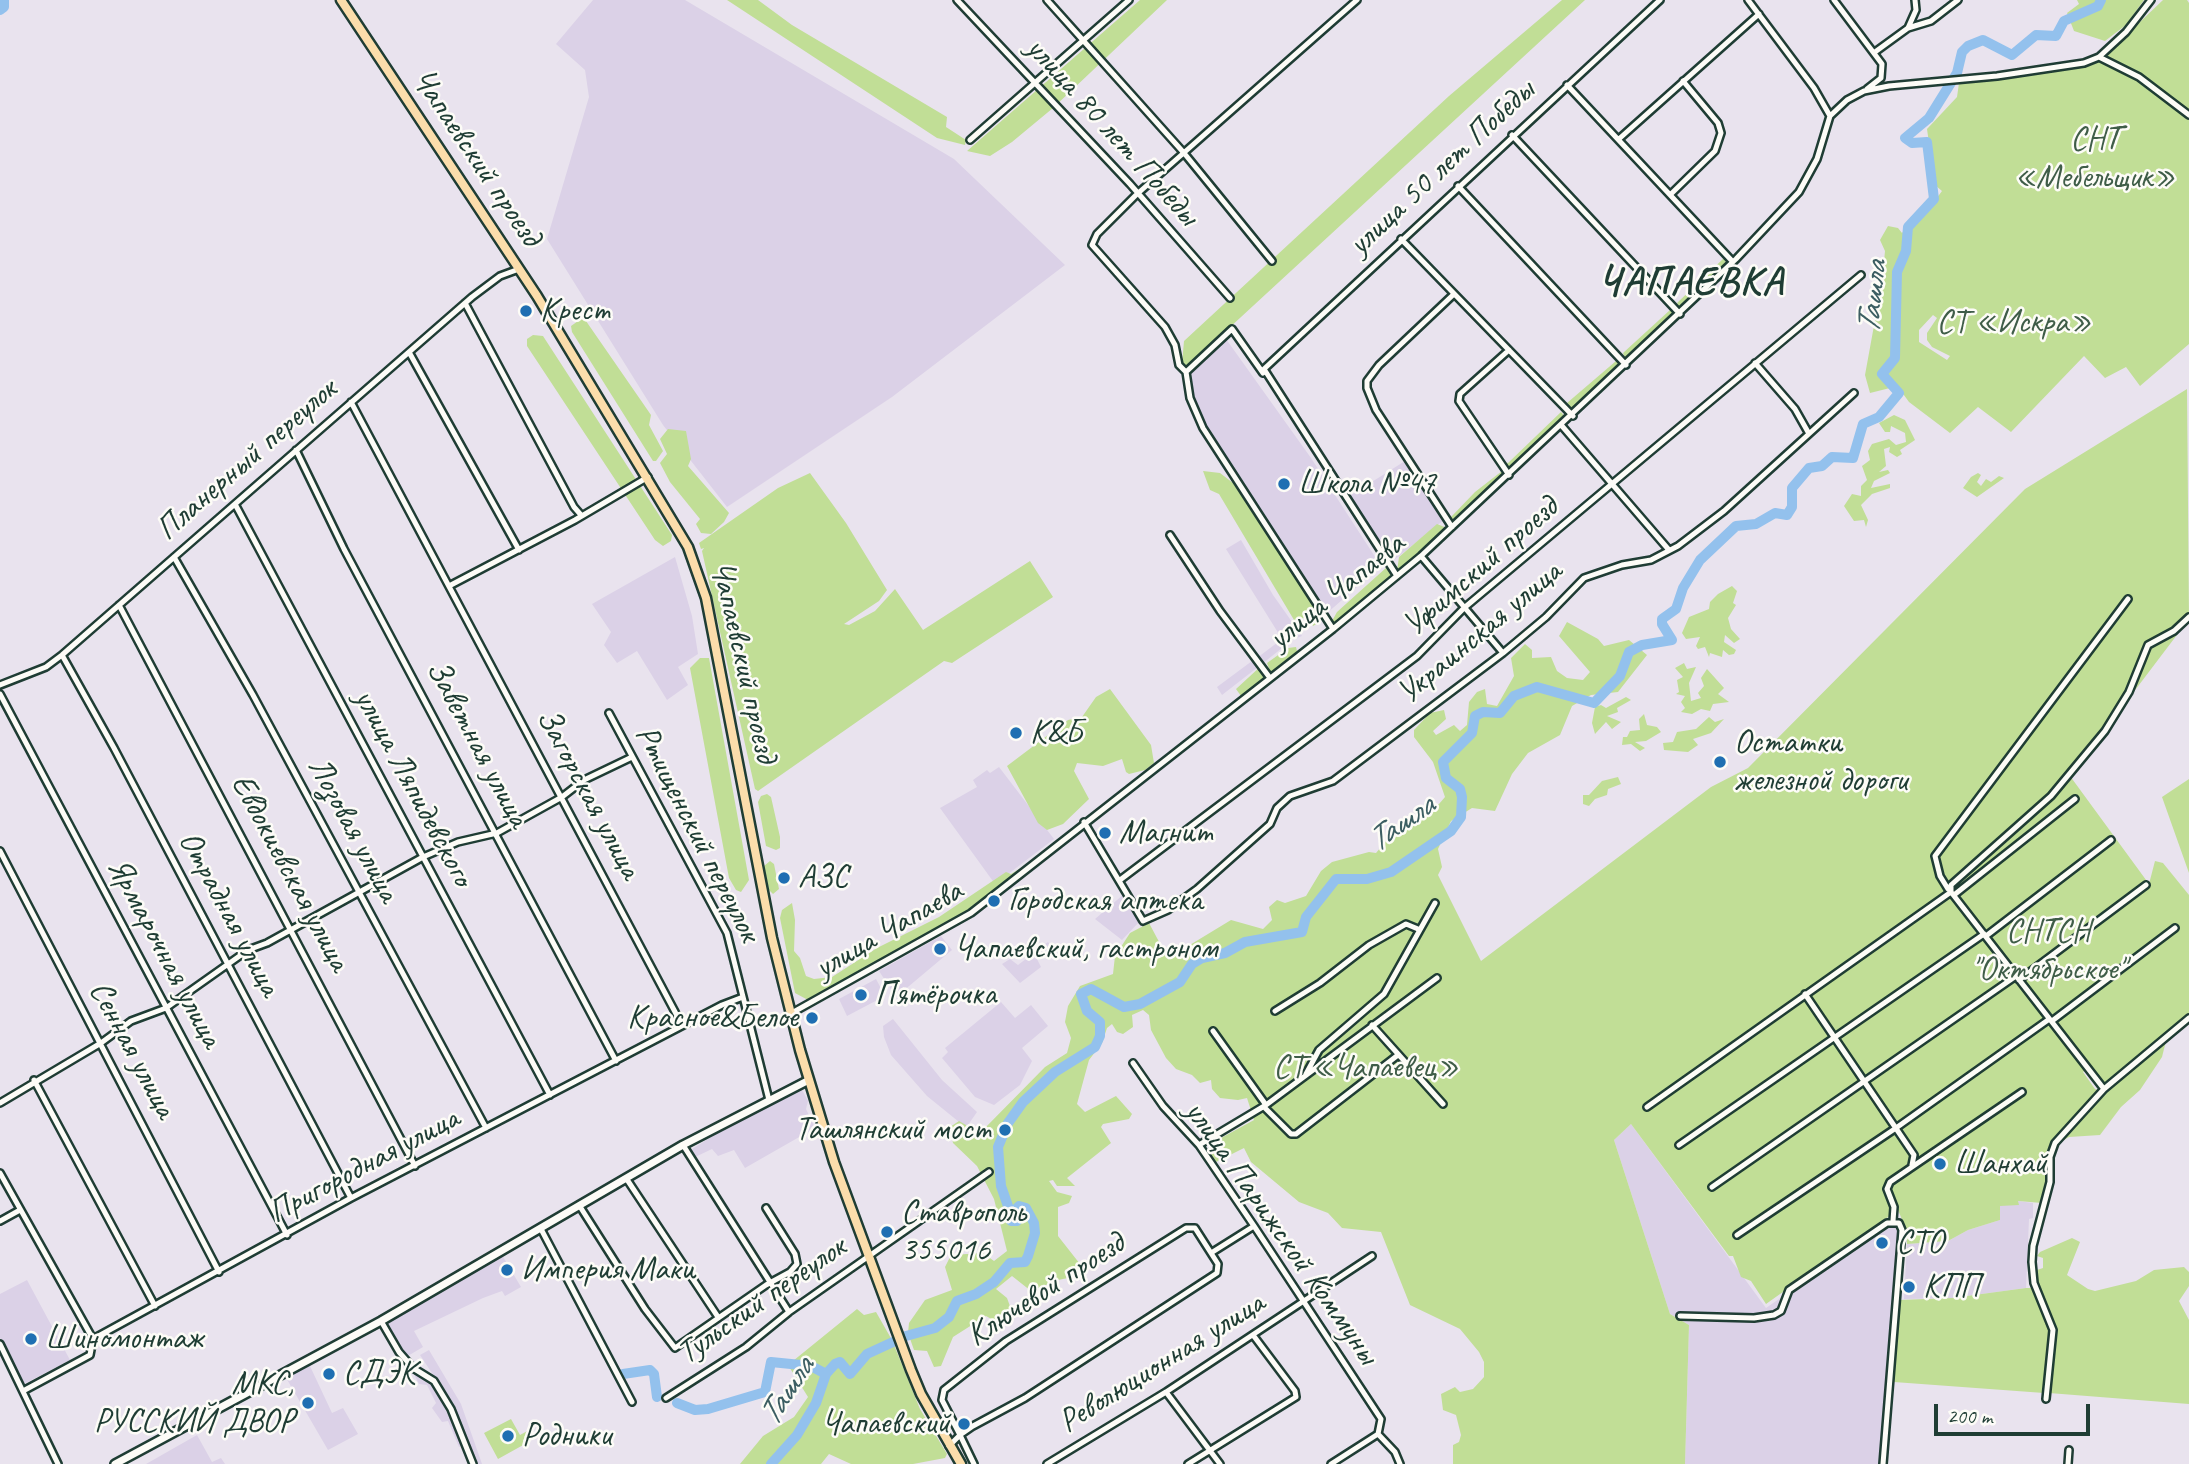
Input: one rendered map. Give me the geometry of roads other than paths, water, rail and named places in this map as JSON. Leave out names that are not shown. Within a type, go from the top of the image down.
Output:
[{"type":"main road","name":"Чапаевский проезд","points":[[341,0],[519,269],[648,477],[688,547],[706,598],[790,1014],[808,1080],[903,1346],[922,1395],[949,1446]]},
{"type":"main road","points":[[949,1446],[961,1464]]},
{"type":"street","name":"улица 80 лет Победы","points":[[957,0],[1138,194],[1230,298]]},
{"type":"street","points":[[1047,0],[1184,153],[1272,261]]},
{"type":"street","points":[[970,140],[1129,0]]},
{"type":"street","points":[[1334,629],[1203,428],[1190,398],[1186,372],[1179,365],[1175,345],[1165,327],[1092,245],[1097,234],[1138,194],[1357,0]]},
{"type":"street","name":"улица 50 лет Победы","points":[[1265,375],[1267,363],[1660,0]]},
{"type":"street","points":[[1748,0],[1826,106],[1830,116],[1847,100],[1881,78],[1883,71],[1875,52],[1834,0]]},
{"type":"street","points":[[1908,28],[1916,10],[1915,0]]},
{"type":"street","points":[[1875,52],[1908,28],[1931,22],[1958,0]]},
{"type":"street","points":[[1864,91],[2051,69],[2099,57],[2126,32],[2151,0]]},
{"type":"street","points":[[1620,138],[1759,14]]},
{"type":"street","points":[[2099,57],[2139,77],[2189,115]]},
{"type":"street","points":[[1671,194],[1715,151],[1721,133],[1718,123],[1683,81]]},
{"type":"street","points":[[1567,85],[1620,138],[1733,262]]},
{"type":"street","name":"улица Чапаева","points":[[790,1014],[971,913],[1334,629],[1421,556],[1680,314],[1799,192],[1817,159],[1830,116]]},
{"type":"street","points":[[1512,135],[1680,314]]},
{"type":"street","points":[[1458,186],[1626,365]]},
{"type":"street","points":[[1401,239],[1573,416]]},
{"type":"street","name":"Планерный переулок","points":[[0,685],[46,667],[62,655],[465,303],[500,276],[519,269]]},
{"type":"street","name":"Уфимский проезд","points":[[1120,880],[1418,656],[1464,608],[1861,275]]},
{"type":"street","points":[[1452,527],[1376,410],[1367,381],[1379,365],[1454,294]]},
{"type":"street","points":[[465,303],[573,507],[582,515]]},
{"type":"street","points":[[1186,372],[1232,329],[1397,576]]},
{"type":"street","points":[[1509,350],[1460,394],[1459,401],[1509,475]]},
{"type":"street","points":[[409,352],[519,550]]},
{"type":"street","points":[[1755,363],[1795,409],[1808,432]]},
{"type":"street","name":"Украинская улица","points":[[1120,880],[1143,921],[1168,909],[1196,890],[1270,824],[1277,808],[1290,796],[1333,782],[1503,653],[1546,617],[1584,578],[1622,565],[1651,560],[1724,511],[1854,393]]},
{"type":"street","name":"Загорская улица","points":[[351,402],[682,1025]]},
{"type":"street","points":[[1562,426],[1611,486],[1669,550]]},
{"type":"street","name":"Заветная улица","points":[[296,450],[344,549],[616,1061]]},
{"type":"street","points":[[449,586],[648,477]]},
{"type":"street","name":"улица Ляпидевского","points":[[235,504],[550,1095]]},
{"type":"street","points":[[1170,535],[1220,611],[1270,678]]},
{"type":"street","points":[[1421,556],[1503,653]]},
{"type":"street","name":"Лозовая улица","points":[[174,557],[253,695],[485,1128]]},
{"type":"street","points":[[2104,1089],[1951,893],[1940,876],[1935,856],[2128,599]]},
{"type":"street","name":"Евдокиевская улица","points":[[120,605],[415,1166]]},
{"type":"street","points":[[1951,893],[2051,796],[2118,711],[2137,676],[2148,645],[2174,631],[2189,617]]},
{"type":"street","name":"Отрадная улица","points":[[62,655],[114,748],[351,1198]]},
{"type":"street","name":"Ярмарочная улица","points":[[0,694],[287,1235]]},
{"type":"street","name":"Ртищенский переулок","points":[[609,713],[727,933],[769,1100]]},
{"type":"street","points":[[0,1103],[34,1080],[101,1044],[131,1021],[166,1008],[248,950],[359,894],[424,857],[458,842],[497,833],[562,797],[584,780],[632,757]]},
{"type":"street","points":[[1647,1107],[1951,893],[2075,799]]},
{"type":"street","points":[[1084,822],[1120,880]]},
{"type":"street","points":[[1679,1145],[1985,935],[2111,840]]},
{"type":"street","name":"Сенная улица","points":[[0,851],[219,1272]]},
{"type":"street","points":[[1712,1187],[2017,978],[2146,885]]},
{"type":"street","points":[[1304,1077],[1320,1050],[1384,994],[1418,929],[1435,903]]},
{"type":"street","points":[[1275,1011],[1378,940],[1406,924],[1418,929]]},
{"type":"street","points":[[1737,1236],[2050,1020],[2175,928]]},
{"type":"street","points":[[1199,1146],[1265,1106],[1437,978]]},
{"type":"street","points":[[1805,994],[1914,1155],[1912,1165]]},
{"type":"street","name":"Пригородная улица","points":[[23,1391],[90,1356],[93,1339],[351,1198],[682,1025],[743,997]]},
{"type":"street","points":[[2046,1399],[2053,1330],[2034,1283],[2033,1246],[2050,1182],[2050,1157],[2055,1143],[2104,1089],[2189,1018]]},
{"type":"street","points":[[1371,1025],[1443,1104]]},
{"type":"street","points":[[1213,1031],[1265,1106],[1291,1134],[1296,1134],[1398,1055]]},
{"type":"street","name":"улица Парижской Коммуны","points":[[1133,1063],[1163,1105],[1199,1146],[1254,1226],[1381,1419],[1378,1434]]},
{"type":"street","points":[[34,1080],[155,1306]]},
{"type":"street","points":[[115,1464],[382,1321],[683,1145],[808,1080]]},
{"type":"street","points":[[1893,1221],[1894,1207],[1888,1185],[1912,1165],[2021,1092]]},
{"type":"street","points":[[683,1145],[789,1312]]},
{"type":"street","name":"Тульский переулок","points":[[666,1398],[746,1346],[789,1312],[989,1172]]},
{"type":"street","points":[[0,1173],[93,1339]]},
{"type":"street","points":[[626,1178],[718,1317]]},
{"type":"street","points":[[579,1205],[645,1309],[675,1348],[769,1283],[790,1272],[797,1259],[766,1208]]},
{"type":"street","points":[[0,1222],[20,1210]]},
{"type":"street","points":[[1680,1316],[1755,1318],[1774,1315],[1781,1311],[1789,1290],[1872,1232],[1893,1221],[1899,1223],[1902,1230],[1883,1464]]},
{"type":"street","name":"Ключевой проезд","points":[[974,1464],[942,1400],[942,1393],[1006,1341],[1189,1226],[1195,1228],[1211,1253]]},
{"type":"street","points":[[949,1446],[960,1435],[1026,1398],[1217,1273],[1219,1267],[1211,1253],[1254,1226]]},
{"type":"street","points":[[541,1229],[632,1402]]},
{"type":"street","name":"Революционная улица","points":[[1047,1464],[1166,1392],[1373,1256]]},
{"type":"street","points":[[382,1321],[413,1368],[434,1381],[451,1409],[472,1464]]},
{"type":"street","points":[[1188,1464],[1296,1397],[1295,1391],[1253,1335]]},
{"type":"street","points":[[0,1345],[58,1464]]},
{"type":"street","points":[[1166,1392],[1220,1464]]},
{"type":"street","points":[[1331,1464],[1378,1434],[1395,1452],[1400,1464]]},
{"type":"street","points":[[2067,1464],[2069,1450]]},
{"type":"waterway","points":[[0,10],[4,7],[4,0]]},
{"type":"waterway","name":"Ташла","points":[[771,1464],[797,1435],[816,1403],[826,1374],[835,1364],[840,1362],[850,1374],[867,1354],[906,1336],[935,1328],[949,1317],[957,1301],[976,1294],[994,1282],[1010,1263],[1025,1262],[1035,1233],[1034,1223],[1026,1208],[1019,1206],[1016,1209],[1017,1221],[1011,1221],[1008,1216],[1009,1209],[1001,1186],[998,1147],[1008,1123],[1023,1102],[1055,1072],[1095,1047],[1100,1036],[1100,1022],[1087,1011],[1081,994],[1091,989],[1124,1007],[1140,1004],[1180,982],[1192,964],[1202,958],[1225,953],[1245,942],[1302,932],[1306,917],[1336,879],[1367,879],[1391,872],[1451,831],[1461,817],[1462,797],[1460,789],[1446,778],[1443,762],[1472,733],[1475,716],[1483,712],[1500,713],[1514,696],[1537,687],[1594,703],[1620,676],[1629,652],[1642,645],[1672,640],[1662,624],[1662,619],[1676,609],[1683,588],[1700,560],[1736,526],[1756,524],[1775,513],[1787,515],[1792,507],[1792,488],[1809,468],[1822,466],[1832,457],[1853,458],[1863,424],[1879,417],[1899,393],[1882,374],[1895,358],[1897,272],[1906,251],[1908,227],[1934,199],[1927,142],[1912,143],[1905,138],[1929,118],[1957,73],[1962,52],[1968,46],[1983,40],[2012,55],[2036,35],[2056,36],[2064,21],[2098,6],[2101,0]]},
{"type":"waterway","points":[[677,1403],[695,1410],[708,1409],[765,1392],[771,1362],[811,1366],[826,1374]]},
{"type":"waterway","points":[[623,1374],[650,1370],[654,1374],[657,1397]]},
{"type":"place","name":"Крест","points":[[526,311]]},
{"type":"place","name":"Школа №47","points":[[1284,484]]},
{"type":"place","name":"К&Б","points":[[1016,733]]},
{"type":"place","name":"Остатки железной дороги","points":[[1720,762]]},
{"type":"place","name":"Магнит","points":[[1105,833]]},
{"type":"place","name":"АЗС","points":[[784,878]]},
{"type":"place","name":"Городская аптека","points":[[994,901]]},
{"type":"place","name":"Чапаевский, гастроном","points":[[940,949]]},
{"type":"place","name":"Пятёрочка","points":[[861,995]]},
{"type":"place","name":"Красное&Белое","points":[[812,1018]]},
{"type":"place","name":"Ташлянский мост","points":[[1005,1130]]},
{"type":"place","name":"Шанхай","points":[[1940,1164]]},
{"type":"place","name":"Ставрополь 355016","points":[[887,1232]]},
{"type":"place","name":"СТО","points":[[1882,1243]]},
{"type":"place","name":"Империя Маки","points":[[507,1270]]},
{"type":"place","name":"КПП","points":[[1909,1287]]},
{"type":"place","name":"Шиномонтаж","points":[[31,1339]]},
{"type":"place","name":"СДЭК","points":[[329,1374]]},
{"type":"place","name":"МКС, РУССКИЙ ДВОР","points":[[308,1403]]},
{"type":"place","name":"Чапаевский","points":[[964,1424]]},
{"type":"place","name":"Родники","points":[[508,1436]]},
{"type":"district","name":"ЧАПАЕВКА","points":[[1691,284]]},
{"type":"park label","name":"СНТ «Мебельщик»","points":[[2095,159]]},
{"type":"park label","name":"СТ «Искра»","points":[[2014,323]]},
{"type":"park label","name":"СНТСН \"Октябрьское\"","points":[[2048,951]]},
{"type":"park label","name":"СТ «Чапаевец»","points":[[1366,1068]]}]
